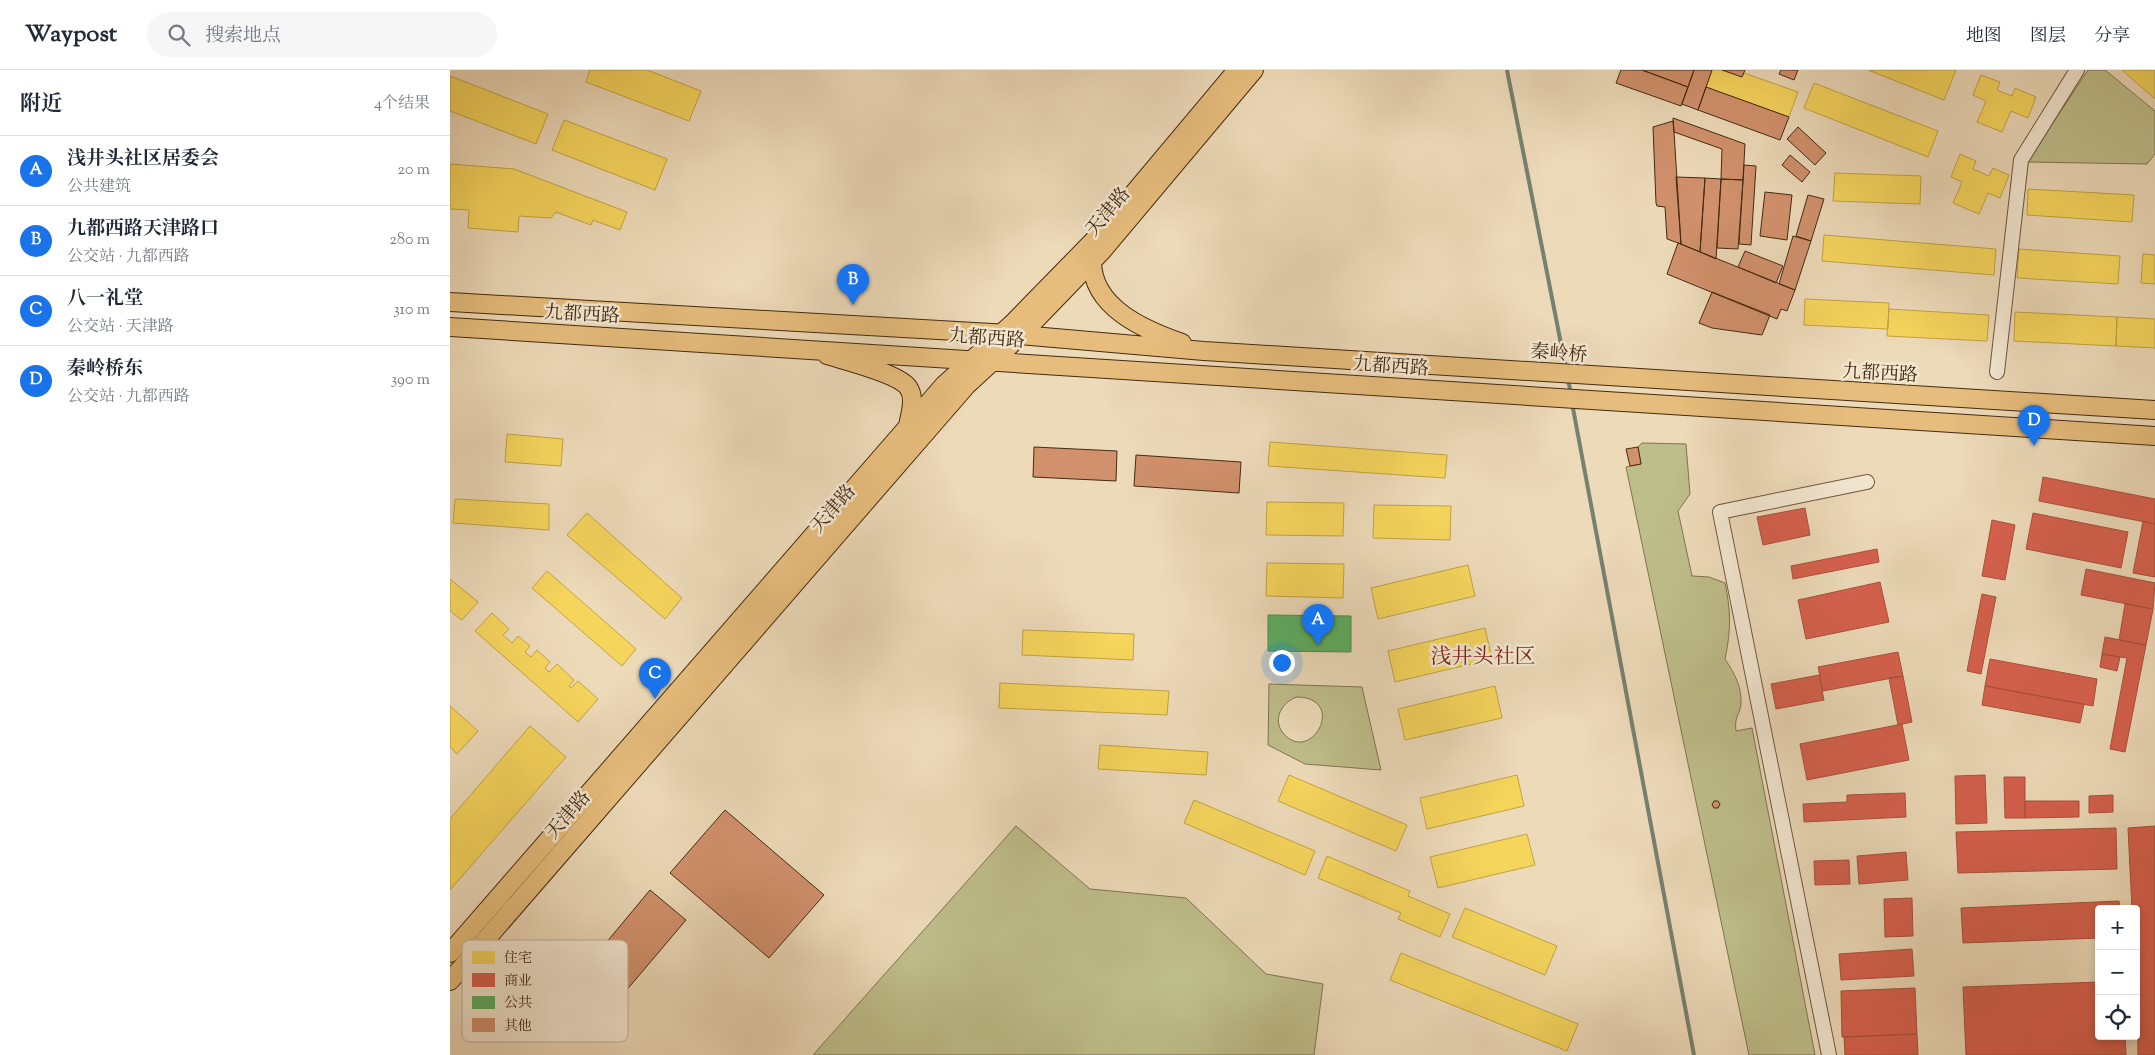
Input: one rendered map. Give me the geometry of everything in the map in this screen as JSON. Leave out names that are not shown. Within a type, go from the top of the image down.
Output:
[{"type":"main road","name":"天津路","points":[[450,953],[944,385],[1002,334],[1096,237],[1237,70]]},
{"type":"main road","name":"天津路","points":[[486,940],[959,394],[1021,335],[1092,262],[1254,70]]},
{"type":"main road","points":[[1092,262],[1092,269],[1099,288],[1115,309],[1151,332],[1204,351]]},
{"type":"main road","name":"九都西路","points":[[450,302],[1021,335],[1204,351],[1514,371]]},
{"type":"main road","name":"九都西路","points":[[450,327],[996,359],[1604,401],[2155,436]]},
{"type":"main road","points":[[803,348],[893,376],[908,388],[912,402],[907,427]]},
{"type":"main road","name":"秦岭桥","points":[[1514,371],[1602,376]]},
{"type":"main road","name":"九都西路","points":[[1602,376],[2155,410]]},
{"type":"main road","name":"天津路","points":[[450,981],[462,967]]},
{"type":"street","points":[[1997,372],[2021,160],[2077,70]]},
{"type":"street","points":[[1829,1055],[1720,512],[1866,482]]},
{"type":"green space","points":[[2088,70],[2105,70],[2155,111],[2155,154],[2147,164],[2027,162]]},
{"type":"green space","points":[[1642,443],[1686,444],[1690,494],[1678,511],[1692,576],[1709,577],[1725,583],[1730,621],[1725,659],[1737,680],[1741,697],[1741,704],[1736,719],[1736,731],[1752,728],[1815,1055],[1749,1055],[1626,467],[1641,464],[1638,447]]},
{"type":"green space","points":[[1269,684],[1362,687],[1381,770],[1305,764],[1268,745]],"holes":[[[1297,697],[1312,700],[1320,708],[1322,718],[1320,728],[1313,736],[1304,741],[1294,741],[1283,733],[1280,728],[1278,722],[1280,712],[1287,703]]]},
{"type":"green space","points":[[1016,826],[1090,889],[1186,898],[1266,974],[1323,984],[1314,1055],[813,1055]]},
{"type":"building: 住宅","points":[[590,70],[647,70],[701,91],[689,121],[586,82]]},
{"type":"building: 住宅","points":[[1712,70],[1722,70],[1742,77],[1744,73],[1798,92],[1789,117],[1706,87]]},
{"type":"building: 住宅","points":[[1868,70],[1956,70],[1944,100]]},
{"type":"building: 住宅","points":[[2122,70],[2155,70],[2155,99]]},
{"type":"building: 住宅","points":[[1981,75],[2000,82],[1997,90],[2012,96],[2015,88],[2036,97],[2028,118],[2011,111],[2002,132],[1977,122],[1986,101],[1973,95]]},
{"type":"building: 住宅","points":[[450,76],[548,114],[536,144],[450,111]]},
{"type":"building: 住宅","points":[[1814,83],[1938,131],[1928,157],[1804,108]]},
{"type":"building: 住宅","points":[[564,120],[667,159],[655,190],[552,150]]},
{"type":"building: 住宅","points":[[1960,154],[1976,161],[1973,169],[1989,176],[1993,168],[2009,175],[2000,198],[1988,193],[1979,214],[1953,203],[1962,182],[1951,177]]},
{"type":"building: 住宅","points":[[450,164],[514,169],[627,212],[620,230],[593,220],[591,225],[556,212],[551,218],[519,216],[518,232],[468,228],[469,210],[450,209]]},
{"type":"building: 住宅","points":[[1835,173],[1921,176],[1920,204],[1833,201]]},
{"type":"building: 住宅","points":[[2028,189],[2134,195],[2132,222],[2027,215]]},
{"type":"building: 住宅","points":[[1824,235],[1996,249],[1994,275],[1822,261]]},
{"type":"building: 住宅","points":[[2019,249],[2120,256],[2118,284],[2017,278]]},
{"type":"building: 住宅","points":[[2143,254],[2155,255],[2155,284],[2141,283]]},
{"type":"building: 住宅","points":[[1805,299],[1889,303],[1888,329],[1804,325]]},
{"type":"building: 住宅","points":[[1889,309],[1989,315],[1987,341],[1887,336]]},
{"type":"building: 住宅","points":[[2015,312],[2117,317],[2116,346],[2014,341]]},
{"type":"building: 住宅","points":[[2117,317],[2155,319],[2155,348],[2116,346]]},
{"type":"building: 住宅","points":[[507,434],[563,439],[561,466],[505,462]]},
{"type":"building: 住宅","points":[[1270,442],[1447,455],[1445,478],[1268,466]]},
{"type":"building: 住宅","points":[[455,499],[549,504],[549,530],[453,523]]},
{"type":"building: 住宅","points":[[1267,502],[1344,503],[1343,536],[1266,535]]},
{"type":"building: 住宅","points":[[1374,505],[1451,506],[1450,540],[1373,538]]},
{"type":"building: 住宅","points":[[587,513],[682,598],[665,619],[567,535]]},
{"type":"building: 住宅","points":[[1267,563],[1344,564],[1343,598],[1266,596]]},
{"type":"building: 住宅","points":[[1468,565],[1475,596],[1378,619],[1371,588]]},
{"type":"building: 住宅","points":[[547,571],[636,649],[622,666],[532,588]]},
{"type":"building: 住宅","points":[[450,579],[478,602],[462,620],[450,611]]},
{"type":"building: 住宅","points":[[492,613],[509,629],[503,635],[512,643],[518,636],[530,646],[525,652],[531,657],[537,650],[550,662],[545,668],[549,672],[557,664],[574,680],[569,686],[571,688],[578,681],[598,699],[578,722],[475,631]]},
{"type":"building: 住宅","points":[[1485,628],[1492,659],[1395,682],[1388,651]]},
{"type":"building: 住宅","points":[[1023,630],[1134,634],[1133,660],[1022,655]]},
{"type":"building: 住宅","points":[[1000,683],[1169,691],[1167,715],[999,708]]},
{"type":"building: 住宅","points":[[1495,686],[1502,718],[1405,740],[1398,709]]},
{"type":"building: 住宅","points":[[450,706],[478,731],[457,754],[450,747]]},
{"type":"building: 住宅","points":[[530,726],[566,757],[450,890],[450,819]]},
{"type":"building: 住宅","points":[[1100,745],[1208,752],[1206,775],[1098,769]]},
{"type":"building: 住宅","points":[[1289,775],[1407,825],[1396,851],[1278,801]]},
{"type":"building: 住宅","points":[[1517,775],[1524,806],[1427,829],[1420,798]]},
{"type":"building: 住宅","points":[[1194,800],[1315,851],[1305,875],[1184,823]]},
{"type":"building: 住宅","points":[[1527,834],[1535,865],[1438,888],[1430,857]]},
{"type":"building: 住宅","points":[[1327,856],[1410,891],[1408,896],[1450,914],[1440,937],[1398,919],[1401,913],[1318,878]]},
{"type":"building: 住宅","points":[[1465,908],[1557,946],[1545,975],[1452,937]]},
{"type":"building: 住宅","points":[[1401,953],[1578,1024],[1567,1051],[1390,980]]},
{"type":"building: 商业","points":[[2043,477],[2155,499],[2155,524],[2039,501]]},
{"type":"building: 商业","points":[[1805,508],[1810,535],[1763,545],[1757,517]]},
{"type":"building: 商业","points":[[2033,513],[2128,532],[2121,568],[2026,549]]},
{"type":"building: 商业","points":[[1992,520],[2015,525],[2005,580],[1982,576]]},
{"type":"building: 商业","points":[[2143,521],[2155,524],[2155,577],[2133,573]]},
{"type":"building: 商业","points":[[1877,549],[1879,562],[1793,579],[1791,566]]},
{"type":"building: 商业","points":[[2086,569],[2155,583],[2153,609],[2081,595]]},
{"type":"building: 商业","points":[[1880,582],[1889,622],[1806,639],[1798,600]]},
{"type":"building: 商业","points":[[1982,594],[1996,597],[1981,674],[1967,671]]},
{"type":"building: 商业","points":[[2125,604],[2153,609],[2146,645],[2119,640]]},
{"type":"building: 商业","points":[[2105,637],[2146,645],[2125,752],[2110,749],[2127,658],[2102,654]]},
{"type":"building: 商业","points":[[1898,652],[1903,676],[1823,691],[1818,667]]},
{"type":"building: 商业","points":[[2102,654],[2120,657],[2117,671],[2100,667]]},
{"type":"building: 商业","points":[[1990,659],[2097,679],[2093,706],[1985,686]]},
{"type":"building: 商业","points":[[1819,675],[1824,700],[1776,709],[1771,684]]},
{"type":"building: 商业","points":[[1903,676],[1912,722],[1898,725],[1889,678]]},
{"type":"building: 商业","points":[[1985,686],[2084,704],[2080,723],[1982,705]]},
{"type":"building: 商业","points":[[1902,724],[1909,760],[1807,780],[1800,744]]},
{"type":"building: 商业","points":[[1985,775],[1987,823],[1956,824],[1955,776]]},
{"type":"building: 商业","points":[[2004,777],[2025,777],[2025,818],[2005,818]]},
{"type":"building: 商业","points":[[1905,793],[1906,817],[1804,822],[1803,804],[1847,802],[1847,795]]},
{"type":"building: 商业","points":[[2113,795],[2113,812],[2089,813],[2089,796]]},
{"type":"building: 商业","points":[[2025,801],[2079,801],[2079,817],[2025,818]]},
{"type":"building: 商业","points":[[2155,826],[2155,1055],[2138,1055],[2138,1040],[2140,1040],[2140,905],[2132,905],[2128,828]]},
{"type":"building: 商业","points":[[2116,828],[2117,869],[1958,873],[1956,832]]},
{"type":"building: 商业","points":[[1906,852],[1908,880],[1859,884],[1857,856]]},
{"type":"building: 商业","points":[[1849,860],[1850,884],[1815,885],[1814,861]]},
{"type":"building: 商业","points":[[1912,898],[1913,936],[1885,937],[1884,899]]},
{"type":"building: 商业","points":[[2119,901],[2120,905],[2095,905],[2095,938],[1963,943],[1961,908]]},
{"type":"building: 商业","points":[[1912,949],[1914,976],[1841,980],[1839,954]]},
{"type":"building: 商业","points":[[2095,982],[2095,1040],[2125,1040],[2126,1055],[1966,1055],[1963,987]]},
{"type":"building: 商业","points":[[1915,988],[1917,1034],[1842,1037],[1841,991]]},
{"type":"building: 商业","points":[[1917,1034],[1918,1055],[1845,1055],[1844,1037]]},
{"type":"building: 公共","points":[[1268,615],[1351,616],[1351,652],[1268,651]]},
{"type":"building: 其他","points":[[1621,70],[1642,70],[1688,87],[1681,106],[1616,83]]},
{"type":"building: 其他","points":[[1642,70],[1694,70],[1688,87]]},
{"type":"building: 其他","points":[[1694,70],[1712,70],[1698,110],[1682,104]]},
{"type":"building: 其他","points":[[1722,70],[1745,70],[1742,77]]},
{"type":"building: 其他","points":[[1781,70],[1798,70],[1794,80],[1779,74]]},
{"type":"building: 其他","points":[[1706,87],[1789,117],[1780,140],[1698,110]]},
{"type":"building: 其他","points":[[1673,118],[1745,144],[1743,180],[1721,179],[1722,149],[1674,132]]},
{"type":"building: 其他","points":[[1673,121],[1681,244],[1667,239],[1665,207],[1657,206],[1656,203],[1653,127]]},
{"type":"building: 其他","points":[[1798,127],[1826,153],[1815,165],[1787,139]]},
{"type":"building: 其他","points":[[1790,155],[1810,172],[1802,182],[1782,165]]},
{"type":"building: 其他","points":[[1744,165],[1756,166],[1751,245],[1739,244]]},
{"type":"building: 其他","points":[[1676,177],[1705,178],[1700,252],[1681,244]]},
{"type":"building: 其他","points":[[1705,178],[1721,179],[1716,259],[1700,252]]},
{"type":"building: 其他","points":[[1721,179],[1743,180],[1738,249],[1717,248]]},
{"type":"building: 其他","points":[[1765,192],[1792,195],[1787,240],[1760,236]]},
{"type":"building: 其他","points":[[1808,195],[1824,199],[1811,241],[1796,236]]},
{"type":"building: 其他","points":[[1793,236],[1811,241],[1795,290],[1779,284]]},
{"type":"building: 其他","points":[[1678,243],[1795,290],[1787,311],[1781,309],[1777,319],[1667,274]]},
{"type":"building: 其他","points":[[1745,251],[1783,266],[1776,283],[1738,267]]},
{"type":"building: 其他","points":[[1712,292],[1770,315],[1762,335],[1712,328],[1699,323]]},
{"type":"building: 其他","points":[[1034,447],[1117,451],[1116,481],[1033,477]]},
{"type":"building: 其他","points":[[1638,447],[1641,464],[1630,466],[1626,449]]},
{"type":"building: 其他","points":[[1136,455],[1241,462],[1239,493],[1134,486]]},
{"type":"building: 其他","points":[[1714,801],[1718,801],[1720,804],[1718,808],[1714,808],[1712,805]]},
{"type":"building: 其他","points":[[725,810],[824,895],[769,958],[670,873]]},
{"type":"building: 其他","points":[[650,890],[686,920],[628,988],[628,940],[608,940]]},
{"type":"waterway","points":[[1507,70],[1566,369]]},
{"type":"waterway","points":[[1568,379],[1571,394]]},
{"type":"waterway","points":[[1572,403],[1694,1055]]},
{"type":"place","name":"九都西路天津路口","points":[[853,305]]},
{"type":"place","name":"秦岭桥东","points":[[2034,446]]},
{"type":"place","name":"浅井头社区居委会","points":[[1318,645]]},
{"type":"place","name":"八一礼堂","points":[[655,699]]},
{"type":"district","name":"浅井头社区","points":[[1483,656]]}]
